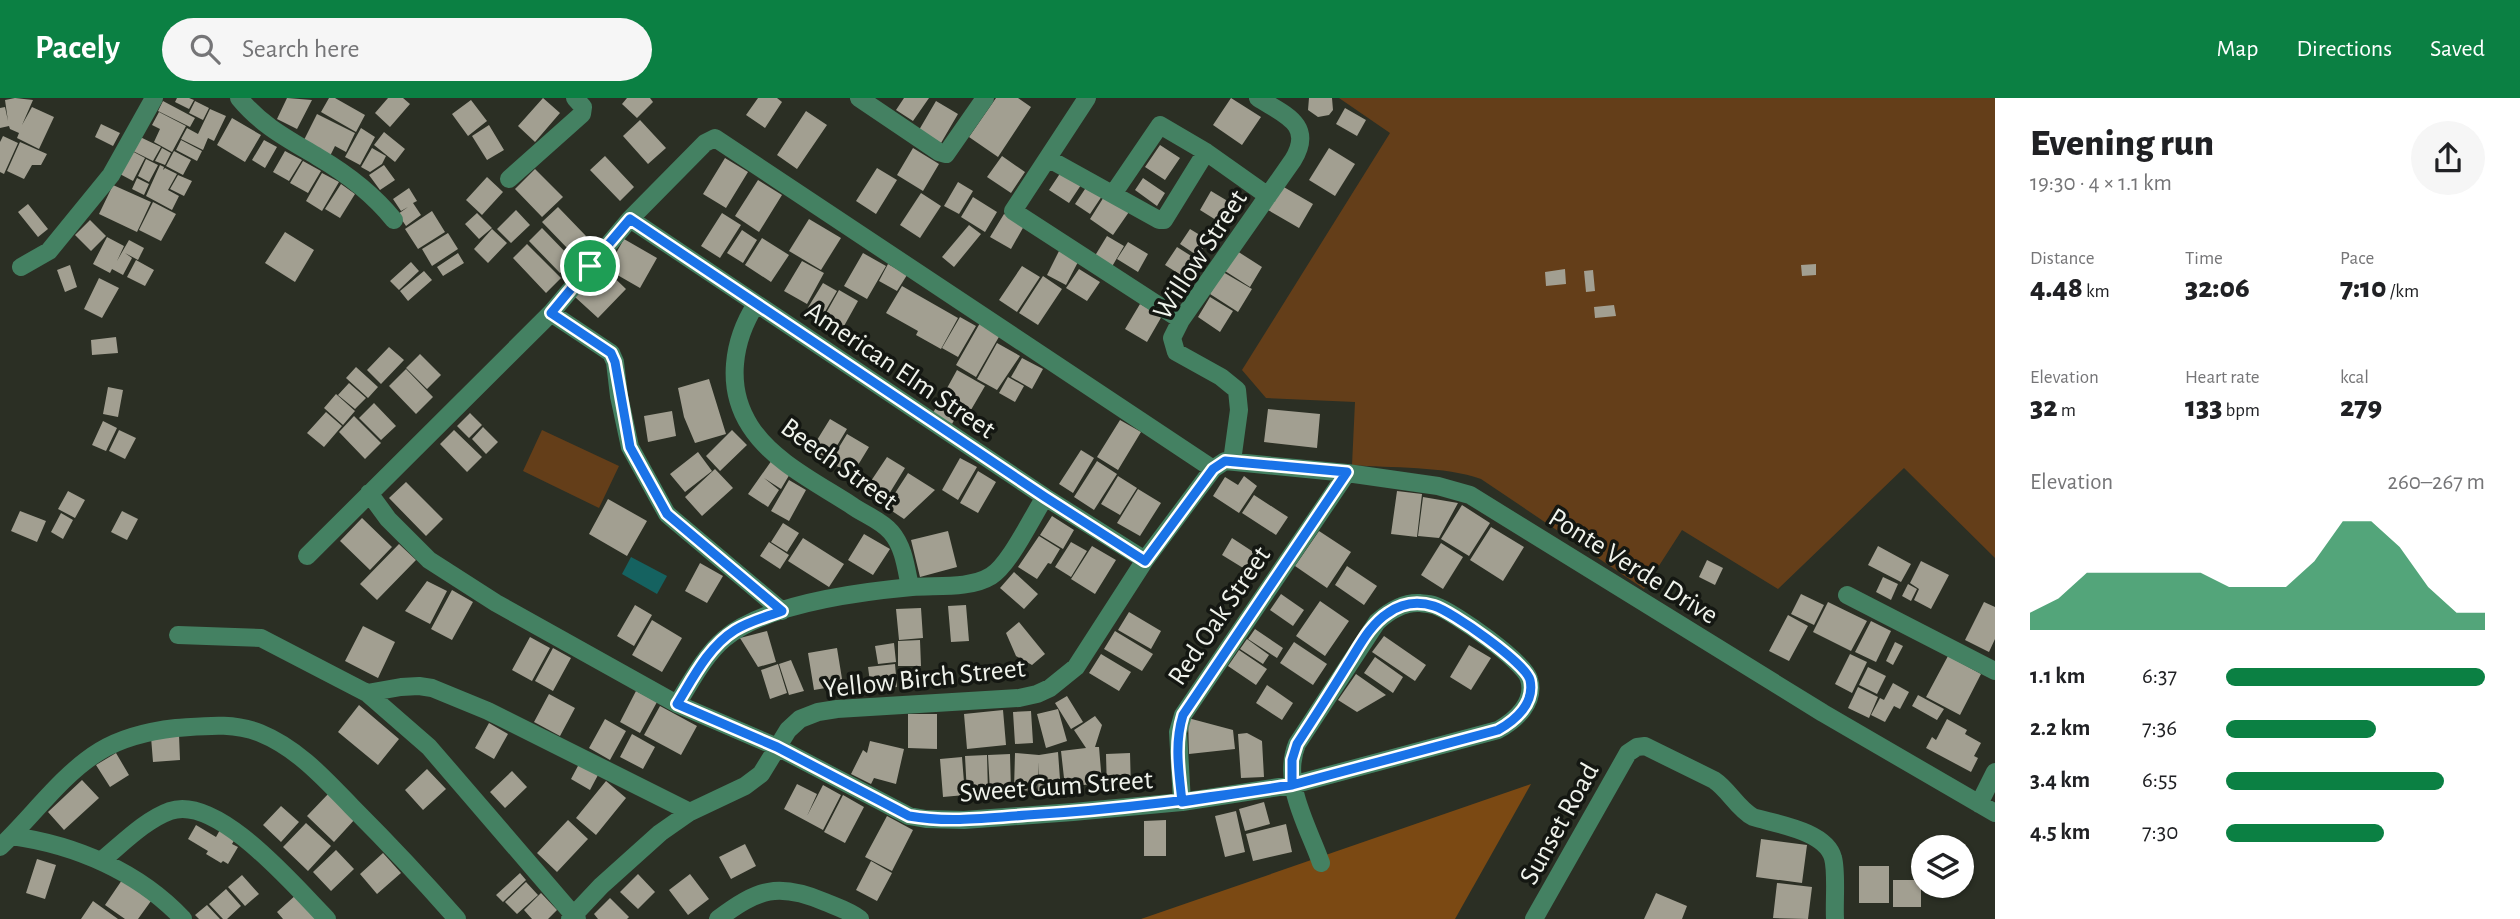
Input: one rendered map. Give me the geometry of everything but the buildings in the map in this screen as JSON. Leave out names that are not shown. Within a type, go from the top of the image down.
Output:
[{"type":"street","points":[[21,267],[49,251],[111,175],[154,98]]},
{"type":"street","points":[[239,98],[260,122],[359,184],[394,220]]},
{"type":"street","points":[[509,179],[582,114],[583,107],[575,98]]},
{"type":"street","points":[[864,99],[939,152],[946,154],[985,98]]},
{"type":"street","points":[[1087,98],[1015,207],[1015,214],[1181,320]]},
{"type":"street","name":"Willow Street","points":[[1232,461],[1239,410],[1237,390],[1221,377],[1176,352],[1172,338],[1181,320],[1298,153],[1301,134],[1292,119],[1258,98]]},
{"type":"street","points":[[1113,194],[1160,125],[1206,152],[1268,196]]},
{"type":"street","points":[[307,556],[551,313],[630,219],[705,142],[715,138],[1213,469]]},
{"type":"street","points":[[1049,159],[1159,220],[1164,220],[1206,152]]},
{"type":"street","name":"American Elm Street","points":[[630,219],[1145,561]]},
{"type":"street","name":"Beech Street","points":[[756,304],[744,322],[734,361],[735,383],[749,425],[797,470],[888,528],[901,549],[910,587]]},
{"type":"street","points":[[551,313],[611,353],[615,362],[630,447],[667,514],[782,611]]},
{"type":"street","name":"Ponte Verde Drive","points":[[1213,469],[1225,461],[1232,461],[1347,472],[1438,486],[1470,495],[1811,706],[1987,808]]},
{"type":"street","name":"Yellow Birch Street","points":[[574,917],[660,833],[690,812],[746,786],[761,774],[788,730],[800,719],[837,709],[1018,698],[1050,688],[1076,667],[1145,561],[1213,469]]},
{"type":"street","name":"Red Oak Street","points":[[1182,802],[1178,732],[1183,715],[1347,472]]},
{"type":"street","name":"Sweet Gum Street","points":[[369,493],[409,540],[429,559],[458,579],[677,704],[777,747],[909,816],[926,819],[964,820],[1073,813],[1182,802],[1292,785],[1498,730],[1513,722],[1528,701],[1528,675],[1481,634],[1436,606],[1421,603],[1402,606],[1382,617],[1371,629],[1297,744],[1292,760],[1292,785]]},
{"type":"street","points":[[677,704],[710,652],[735,630],[782,611],[819,601],[910,587],[973,582],[994,574],[1003,565],[1045,497]]},
{"type":"street","points":[[1847,595],[1995,671]]},
{"type":"street","points":[[178,635],[261,638],[367,693],[429,747],[574,917]]},
{"type":"street","points":[[367,693],[419,685],[432,688],[488,711],[690,812]]},
{"type":"street","points":[[6,841],[78,768],[120,741],[161,730],[226,724],[260,733],[300,756],[410,864],[457,919]]},
{"type":"street","name":"Sunset Road","points":[[1534,919],[1628,753],[1637,747],[1653,748],[1714,780],[1746,814],[1812,835],[1825,844],[1833,858],[1835,919]]},
{"type":"street","points":[[1987,808],[1995,772]]},
{"type":"street","points":[[1292,785],[1321,863]]},
{"type":"street","points":[[101,861],[156,818],[170,811],[190,809],[231,827],[327,919]]},
{"type":"street","points":[[6,841],[45,842],[101,861],[127,873],[172,907],[183,919]]},
{"type":"street","points":[[718,919],[753,895],[784,889],[812,896],[860,919]]},
{"type":"shaded area","points":[[1339,98],[1995,98],[1995,558],[1904,468],[1778,589],[1682,530],[1644,589],[1481,479],[1435,470],[1352,465],[1355,402],[1266,398],[1242,370],[1390,133]]},
{"type":"shaded area","points":[[542,430],[619,466],[599,508],[523,471]]},
{"type":"shaded area","points":[[1531,784],[1455,919],[1141,919]]},
{"type":"water","points":[[631,557],[667,576],[657,594],[622,574]]},
{"type":"route","points":[[590,266],[551,313],[611,353],[615,362],[630,447],[636,463],[667,514],[782,611],[735,630],[722,641],[710,652],[677,704],[777,747],[909,816],[964,820],[1073,813],[1182,802],[1292,785],[1292,760],[1297,744],[1371,629],[1390,611],[1412,603],[1436,606],[1445,611],[1481,634],[1520,666],[1530,680],[1528,701],[1513,722],[1498,730],[1292,785],[1237,793],[1182,802],[1178,732],[1183,715],[1347,472],[1225,461],[1213,469],[1145,561],[630,219],[590,266]]}]
